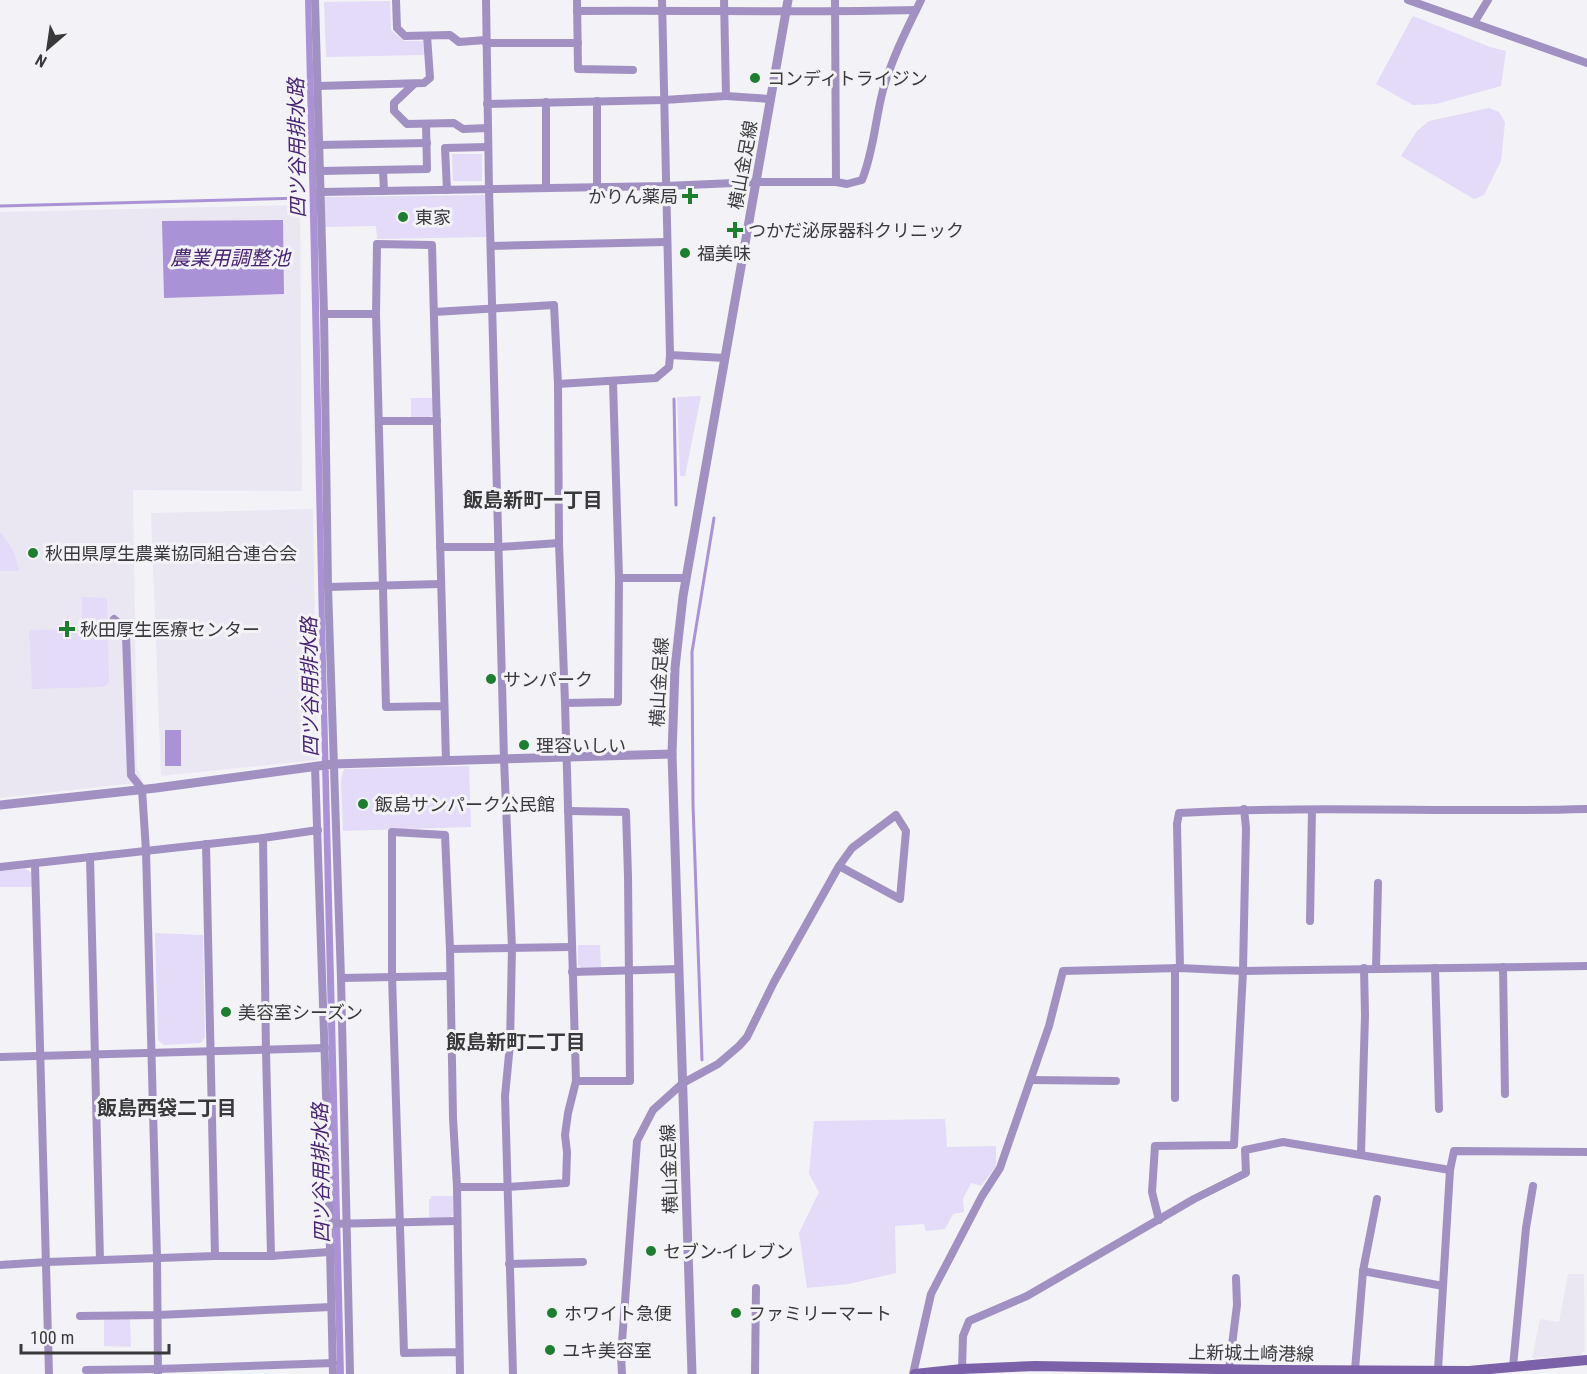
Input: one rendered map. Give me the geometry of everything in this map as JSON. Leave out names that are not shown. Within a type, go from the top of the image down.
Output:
[{"type":"main road","name":"上新城土崎港線","points":[[914,1374],[962,1369],[975,1371],[1035,1366],[1229,1369],[1277,1372],[1355,1370],[1469,1373],[1587,1360]]},
{"type":"street","points":[[315,0],[324,314],[332,764],[341,978],[344,1223],[350,1374]]},
{"type":"street","points":[[396,0],[396,28],[405,36],[450,36],[459,42],[578,43]]},
{"type":"street","points":[[486,0],[504,759],[512,948],[510,1044],[505,1096],[513,1374]]},
{"type":"street","points":[[577,0],[578,69],[633,69]]},
{"type":"street","points":[[558,384],[656,378],[669,367],[662,0]]},
{"type":"street","points":[[724,0],[726,96]]},
{"type":"street","name":"横山金足線","points":[[692,1374],[672,754],[677,643],[686,578],[788,0]]},
{"type":"street","points":[[835,0],[836,182]]},
{"type":"street","points":[[320,192],[665,186],[757,182],[847,184],[862,180],[869,161],[883,91],[898,48],[921,0]]},
{"type":"street","points":[[1408,0],[1587,63]]},
{"type":"street","points":[[1474,23],[1488,0]]},
{"type":"street","points":[[577,12],[916,10]]},
{"type":"street","points":[[318,86],[424,83],[430,78],[427,36]]},
{"type":"street","points":[[414,84],[394,103],[394,111],[407,124],[454,123],[463,129],[488,128]]},
{"type":"street","points":[[487,104],[664,100],[726,96],[771,99]]},
{"type":"street","points":[[597,101],[597,186]]},
{"type":"street","points":[[546,102],[546,188]]},
{"type":"street","points":[[320,171],[427,169],[426,124]]},
{"type":"street","points":[[319,145],[427,143]]},
{"type":"street","points":[[447,190],[445,148],[488,147]]},
{"type":"street","points":[[383,170],[384,191]]},
{"type":"street","points":[[491,246],[666,242]]},
{"type":"street","points":[[444,706],[386,707],[376,244],[432,245],[446,761]]},
{"type":"street","points":[[434,312],[554,305],[558,384],[559,543],[576,1081],[565,1135],[566,1183],[508,1187],[457,1187]]},
{"type":"street","points":[[324,314],[376,314]]},
{"type":"street","points":[[670,355],[725,358]]},
{"type":"street","points":[[565,702],[618,702],[619,578],[613,382]]},
{"type":"street","points":[[379,422],[437,421]]},
{"type":"street","points":[[440,547],[500,547],[559,543]]},
{"type":"street","points":[[619,578],[686,578]]},
{"type":"street","points":[[328,587],[440,584]]},
{"type":"street","points":[[114,619],[123,627],[126,636],[131,775],[142,789],[146,851],[158,1372]]},
{"type":"street","points":[[0,805],[332,764],[672,754]]},
{"type":"street","points":[[318,766],[333,1374]]},
{"type":"street","points":[[1174,1098],[1178,968],[1177,824],[1179,813],[1244,809],[1513,811],[1587,809]]},
{"type":"street","points":[[1160,1220],[1152,1192],[1155,1146],[1234,1144],[1242,971],[1246,828],[1244,809]]},
{"type":"street","points":[[568,810],[626,812],[628,876],[630,1081],[576,1081]]},
{"type":"street","points":[[1310,921],[1312,810]]},
{"type":"street","points":[[622,1374],[621,1355],[637,1141],[653,1110],[683,1083],[718,1064],[747,1037],[774,982],[839,866],[852,848],[896,815],[906,831],[900,899],[839,866]]},
{"type":"street","points":[[0,867],[318,830]]},
{"type":"street","points":[[459,1352],[404,1353],[392,976],[392,832],[445,835],[457,1187],[460,1374]]},
{"type":"street","points":[[263,838],[271,1256]]},
{"type":"street","points":[[206,844],[215,1256]]},
{"type":"street","points":[[90,857],[100,1260]]},
{"type":"street","points":[[35,864],[50,1374]]},
{"type":"street","points":[[1376,968],[1378,883]]},
{"type":"street","points":[[450,949],[571,947]]},
{"type":"street","points":[[914,1374],[931,1294],[982,1196],[1000,1167],[1049,1026],[1063,971],[1178,968],[1242,971],[1587,966]]},
{"type":"street","points":[[1503,967],[1505,1094]]},
{"type":"street","points":[[1361,1155],[1364,968]]},
{"type":"street","points":[[1435,968],[1439,1109]]},
{"type":"street","points":[[572,972],[679,969]]},
{"type":"street","points":[[341,978],[449,976]]},
{"type":"street","points":[[0,1057],[325,1048]]},
{"type":"street","points":[[1031,1080],[1116,1081]]},
{"type":"street","points":[[962,1369],[963,1336],[969,1321],[1027,1296],[1194,1199],[1246,1173],[1245,1150],[1283,1142],[1450,1170]]},
{"type":"street","points":[[1431,1371],[1443,1286],[1450,1170],[1454,1151],[1587,1152]]},
{"type":"street","points":[[1513,1367],[1526,1228],[1533,1186]]},
{"type":"street","points":[[1355,1370],[1363,1271],[1377,1199]]},
{"type":"street","points":[[330,1224],[457,1221]]},
{"type":"street","points":[[0,1265],[330,1252]]},
{"type":"street","points":[[509,1264],[583,1262]]},
{"type":"street","points":[[1363,1271],[1443,1286]]},
{"type":"street","points":[[1229,1369],[1237,1305],[1236,1278]]},
{"type":"street","points":[[755,1374],[756,1288]]},
{"type":"street","points":[[80,1316],[331,1307]]},
{"type":"street","points":[[86,1370],[158,1372],[333,1363]]},
{"type":"shaded area","points":[[390,1],[391,30],[404,41],[423,41],[424,55],[326,57],[324,2]]},
{"type":"shaded area","points":[[1413,16],[1490,47],[1506,51],[1501,86],[1436,104],[1413,105],[1376,84]]},
{"type":"shaded area","points":[[1489,108],[1499,112],[1505,122],[1501,161],[1484,195],[1474,199],[1401,156],[1417,131],[1429,121]]},
{"type":"shaded area","points":[[452,154],[482,154],[482,181],[453,181]]},
{"type":"shaded area","points":[[486,195],[486,237],[377,239],[376,226],[324,227],[324,197]]},
{"type":"shaded area","name":"秋田厚生医療センター","points":[[300,205],[302,491],[133,490],[137,767],[143,783],[0,798],[0,212]]},
{"type":"shaded area","points":[[701,396],[685,476],[680,476],[677,397]]},
{"type":"shaded area","points":[[411,398],[433,398],[433,414],[429,418],[411,418]]},
{"type":"shaded area","points":[[313,509],[317,760],[161,776],[151,513]]},
{"type":"shaded area","points":[[0,532],[12,550],[19,571],[0,571]]},
{"type":"shaded area","points":[[82,597],[107,598],[108,684],[102,687],[32,689],[29,630],[82,629]]},
{"type":"shaded area","points":[[469,766],[471,827],[343,831],[341,779],[344,769]]},
{"type":"shaded area","points":[[25,869],[32,873],[32,887],[0,887],[0,871]]},
{"type":"shaded area","points":[[155,933],[203,935],[205,1037],[201,1043],[164,1045],[158,1040]]},
{"type":"shaded area","points":[[578,945],[600,945],[601,968],[582,969],[578,965]]},
{"type":"shaded area","points":[[945,1119],[947,1147],[996,1146],[996,1166],[981,1186],[971,1183],[963,1199],[964,1212],[953,1214],[945,1229],[926,1231],[924,1224],[895,1226],[896,1273],[849,1284],[807,1288],[799,1233],[819,1192],[809,1174],[814,1121]]},
{"type":"shaded area","points":[[431,1196],[453,1196],[453,1215],[450,1218],[429,1218]]},
{"type":"shaded area","points":[[1568,1274],[1584,1274],[1585,1350],[1579,1356],[1532,1358],[1540,1319],[1559,1322]]},
{"type":"shaded area","points":[[104,1319],[130,1319],[131,1347],[104,1346]]},
{"type":"water","name":"四ツ谷用排水路","points":[[305,0],[311,0],[317,196],[325,624],[344,1374],[337,1374]]},
{"type":"water","name":"農業用調整池","points":[[283,220],[284,294],[164,298],[162,221]]},
{"type":"water","points":[[165,730],[181,730],[181,766],[165,766]]},
{"type":"waterway","points":[[0,206],[303,198]]},
{"type":"waterway","points":[[674,399],[676,505]]},
{"type":"waterway","points":[[702,1060],[693,805],[692,652],[714,518]]},
{"type":"place","name":"コンディトライジン","points":[[755,78]]},
{"type":"place","name":"かりん薬局","points":[[690,196]]},
{"type":"place","name":"東家","points":[[403,217]]},
{"type":"place","name":"つかだ泌尿器科クリニック","points":[[735,230]]},
{"type":"place","name":"福美味","points":[[685,253]]},
{"type":"place","name":"秋田県厚生農業協同組合連合会","points":[[33,553]]},
{"type":"place","name":"秋田厚生医療センター","points":[[67,629]]},
{"type":"place","name":"サンパーク","points":[[491,679]]},
{"type":"place","name":"理容いしい","points":[[524,745]]},
{"type":"place","name":"飯島サンパーク公民館","points":[[363,804]]},
{"type":"place","name":"美容室シーズン","points":[[226,1012]]},
{"type":"place","name":"セブン-イレブン","points":[[651,1251]]},
{"type":"place","name":"ホワイト急便","points":[[552,1313]]},
{"type":"place","name":"ファミリーマート","points":[[736,1313]]},
{"type":"place","name":"ユキ美容室","points":[[550,1350]]},
{"type":"district","name":"飯島新町一丁目","points":[[533,500]]},
{"type":"district","name":"飯島新町二丁目","points":[[516,1042]]},
{"type":"district","name":"飯島西袋二丁目","points":[[167,1108]]}]
